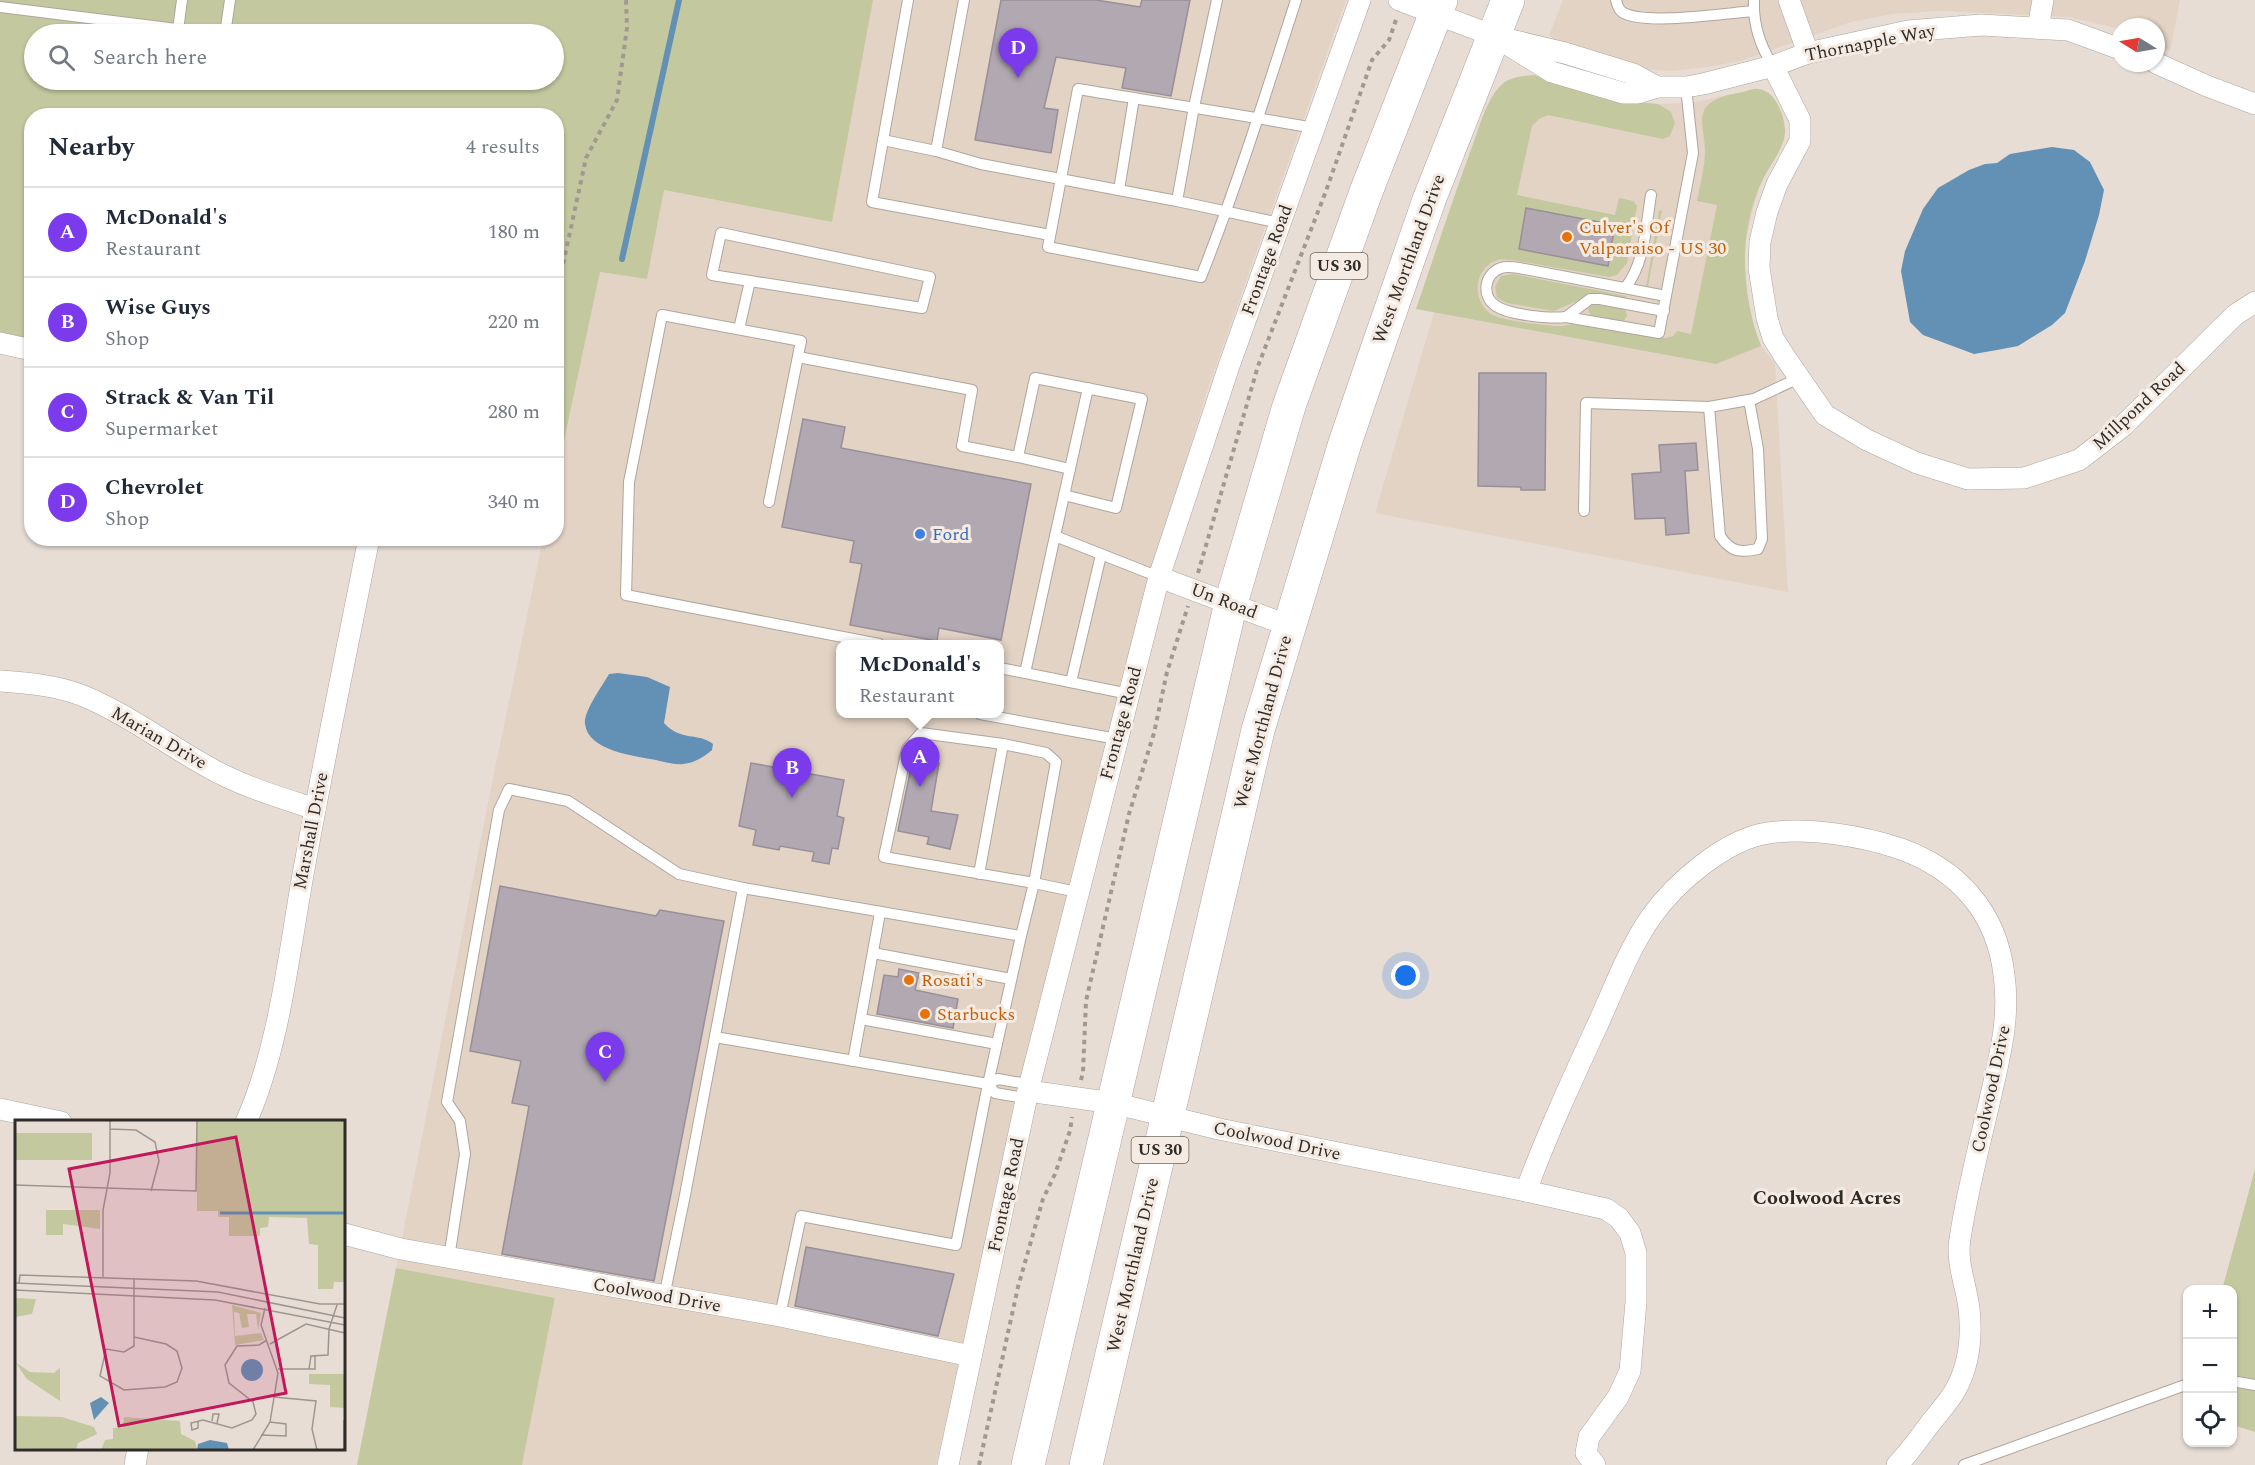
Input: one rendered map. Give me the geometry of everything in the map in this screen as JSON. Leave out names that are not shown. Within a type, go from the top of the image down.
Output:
[{"type":"highway","name":"West Morthland Drive","points":[[1086,1465],[1258,730],[1345,443],[1429,200],[1508,0]]},
{"type":"highway","name":"US 30","points":[[1028,1465],[1231,603],[1289,406],[1366,192],[1438,6]]},
{"type":"street","name":"Frontage Road","points":[[948,1465],[1028,1091],[1159,577],[1229,366],[1360,0]]},
{"type":"street","points":[[1790,0],[1808,53]]},
{"type":"street","points":[[2038,28],[2043,0]]},
{"type":"street","name":"Thornapple Way","points":[[1401,1],[1438,6],[1494,36],[1565,53],[1633,74],[1657,87],[1686,87],[1773,66],[1808,53],[1908,31],[1981,25],[2068,30],[2111,46]]},
{"type":"street","name":"Millpond Road","points":[[1773,66],[1800,120],[1800,141],[1777,184],[1760,242],[1759,268],[1762,294],[1773,338],[1825,415],[1867,440],[1917,463],[1968,479],[2024,478],[2079,460],[2123,426],[2235,315],[2255,302]]},
{"type":"street","points":[[2165,67],[2255,104]]},
{"type":"street","points":[[0,343],[24,348]]},
{"type":"street","name":"Marshall Drive","points":[[247,1120],[273,1038],[315,809],[367,546]]},
{"type":"street","name":"Un Road","points":[[1159,577],[1289,627]]},
{"type":"street","name":"Marian Drive","points":[[0,681],[41,684],[80,695],[112,710],[210,768],[249,787],[315,809]]},
{"type":"street","name":"Coolwood Drive","points":[[1526,1191],[1575,1074],[1639,935],[1670,895],[1700,867],[1721,852],[1766,833],[1814,833],[1866,839],[1902,850],[1927,860],[1950,875],[1967,889],[1979,904],[1991,926],[2001,953],[2007,1017],[1958,1247],[1970,1330],[1965,1368],[1955,1391],[1900,1464]]},
{"type":"street","name":"Coolwood Drive","points":[[1028,1091],[1113,1103],[1219,1129],[1606,1209],[1619,1218],[1630,1233],[1636,1253],[1636,1302],[1630,1371],[1618,1397],[1588,1437],[1586,1453],[1594,1465]]},
{"type":"street","points":[[0,1109],[52,1120]]},
{"type":"street","name":"Coolwood Drive","points":[[345,1234],[401,1249],[780,1316],[971,1356]]},
{"type":"street","points":[[135,1465],[138,1450]]},
{"type":"lane","points":[[179,24],[182,0]]},
{"type":"lane","points":[[226,24],[230,0]]},
{"type":"lane","points":[[908,0],[872,202],[1050,235]]},
{"type":"lane","points":[[936,151],[964,0]]},
{"type":"lane","points":[[1177,201],[1217,0]]},
{"type":"lane","points":[[1296,0],[1258,118],[1227,211],[1201,277],[1048,247],[1078,89],[1194,107],[1258,118],[1314,128]]},
{"type":"lane","points":[[1616,0],[1618,8],[1623,13],[1636,17],[1667,18],[1754,5],[1759,41],[1773,66]]},
{"type":"lane","points":[[0,8],[129,24]]},
{"type":"lane","points":[[1666,296],[1519,268],[1503,267],[1493,272],[1486,283],[1487,296],[1494,305],[1503,310],[1553,319],[1566,317],[1659,333],[1664,311],[1693,153],[1686,87]]},
{"type":"lane","points":[[1119,190],[1134,98]]},
{"type":"lane","points":[[883,140],[936,151],[981,164],[1280,223]]},
{"type":"lane","points":[[1625,288],[1633,279],[1638,266],[1651,195]]},
{"type":"lane","points":[[721,233],[930,277],[922,308],[750,281],[712,275],[721,233]]},
{"type":"lane","points":[[740,329],[750,281]]},
{"type":"lane","points":[[1566,317],[1590,299],[1664,311]]},
{"type":"lane","points":[[768,502],[801,341],[662,315],[629,482],[626,595],[854,640]]},
{"type":"lane","points":[[798,357],[972,390],[962,446],[1070,469]]},
{"type":"lane","points":[[1018,458],[1035,378],[1142,399],[1116,508],[1064,495]]},
{"type":"lane","points":[[1584,511],[1586,403],[1709,407],[1749,400],[1799,378]]},
{"type":"lane","points":[[1025,673],[1088,388]]},
{"type":"lane","points":[[1709,407],[1720,536],[1727,546],[1744,552],[1758,549],[1762,539],[1758,449],[1749,400]]},
{"type":"lane","points":[[1055,536],[1159,577]]},
{"type":"lane","points":[[1071,682],[1101,555]]},
{"type":"lane","points":[[1004,669],[1129,694]]},
{"type":"lane","points":[[1002,718],[1117,739]]},
{"type":"lane","points":[[780,1316],[801,1216],[956,1245],[987,1084],[1034,883],[1056,762],[1046,753],[1003,744],[921,733],[907,749],[884,856],[1034,883],[1077,892]]},
{"type":"lane","points":[[979,874],[1003,744]]},
{"type":"lane","points":[[449,1258],[465,1154],[460,1121],[447,1102],[499,810],[508,789],[568,801],[679,874],[880,913],[1021,936]]},
{"type":"lane","points":[[664,1297],[743,888]]},
{"type":"lane","points":[[853,1061],[880,913]]},
{"type":"lane","points":[[873,953],[1011,979]]},
{"type":"lane","points":[[861,1019],[997,1044]]},
{"type":"lane","points":[[715,1037],[987,1084],[998,1079],[1021,1083],[1028,1091]]},
{"type":"lane","points":[[2237,1382],[2255,1384]]},
{"type":"lane","points":[[1964,1465],[2183,1385]]},
{"type":"path","points":[[564,260],[586,158],[617,100],[627,28],[626,0]]},
{"type":"path","points":[[979,1465],[1018,1287],[1043,1199],[1055,1174],[1070,1131],[1075,1098],[1083,1072],[1086,1001],[1130,813],[1154,733],[1167,672],[1262,356],[1326,191],[1372,60],[1389,40],[1401,1]]},
{"type":"shaded area","points":[[873,0],[1346,0],[1206,394],[1139,616],[1063,912],[936,1465],[522,1465],[555,1299],[396,1268],[542,546],[564,546],[564,444],[600,272],[647,279],[664,190],[832,222]]},
{"type":"shaded area","points":[[1563,0],[2180,0],[2170,51],[2165,48],[2165,18],[2111,18],[2111,27],[2069,17],[1942,11],[1892,14],[1851,22],[1740,61],[1671,71],[1633,68],[1570,48],[1549,36]]},
{"type":"shaded area","points":[[1754,89],[1769,93],[1782,115],[1785,130],[1781,146],[1761,183],[1755,201],[1744,258],[1754,327],[1761,346],[1775,363],[1788,592],[1375,513],[1494,109],[1634,102],[1658,104],[1696,102]]},
{"type":"green space","points":[[0,0],[873,0],[832,222],[664,190],[647,279],[600,272],[564,441],[564,108],[24,108],[24,342],[0,337]]},
{"type":"green space","points":[[1534,75],[1634,102],[1658,104],[1671,112],[1675,123],[1670,136],[1663,139],[1548,115],[1539,119],[1532,126],[1517,195],[1615,215],[1619,198],[1633,201],[1637,206],[1627,263],[1617,275],[1609,277],[1512,260],[1498,260],[1490,264],[1480,277],[1478,294],[1486,309],[1498,317],[1533,324],[1560,326],[1579,324],[1666,338],[1673,336],[1677,331],[1691,334],[1717,205],[1697,201],[1705,157],[1703,112],[1712,102],[1724,96],[1758,89],[1769,94],[1778,105],[1785,131],[1780,150],[1762,181],[1754,201],[1746,242],[1746,284],[1749,305],[1761,346],[1716,364],[1416,309],[1487,106],[1495,92],[1507,81]]},
{"type":"green space","points":[[1662,210],[1648,287],[1659,290],[1646,288],[1659,211]]},
{"type":"green space","points":[[1513,274],[1627,298],[1591,295],[1554,311],[1507,303],[1497,298],[1495,287],[1501,276]]},
{"type":"green space","points":[[1592,303],[1625,308],[1627,316],[1623,322],[1591,317],[1588,309]]},
{"type":"green space","points":[[2255,1169],[2255,1432],[2237,1426],[2237,1285],[2223,1285]]},
{"type":"green space","points":[[396,1268],[555,1298],[522,1465],[357,1465]]},
{"type":"water","points":[[2052,147],[2074,150],[2090,162],[2104,190],[2085,261],[2065,313],[2052,325],[2018,346],[1974,354],[1923,335],[1910,322],[1901,271],[1905,251],[1923,209],[1938,188],[1969,170],[1985,164],[1997,163],[2010,154]]},
{"type":"water","points":[[609,674],[647,677],[670,687],[664,723],[677,733],[707,740],[713,744],[712,750],[695,761],[677,764],[614,751],[594,740],[585,724],[587,713]]},
{"type":"building","points":[[1001,0],[1096,0],[1140,7],[1142,0],[1190,0],[1171,96],[1122,88],[1126,68],[1056,57],[1044,108],[1058,110],[1051,153],[975,140]]},
{"type":"building","name":"Culver's Of Valparaiso - US 30","points":[[1526,208],[1615,225],[1608,266],[1519,249]]},
{"type":"building","points":[[1479,373],[1546,373],[1545,490],[1478,486]]},
{"type":"building","name":"Ford","points":[[803,419],[845,427],[841,448],[1031,484],[1001,640],[939,628],[937,640],[932,640],[850,625],[862,564],[850,562],[854,541],[782,527]]},
{"type":"building","points":[[1696,443],[1698,470],[1685,471],[1689,533],[1666,535],[1665,518],[1635,519],[1632,474],[1661,472],[1659,445]]},
{"type":"building","points":[[913,758],[939,763],[931,811],[958,815],[950,849],[927,844],[929,837],[898,831]]},
{"type":"building","points":[[751,763],[844,780],[837,816],[844,818],[838,849],[832,848],[829,864],[812,861],[814,852],[780,846],[779,850],[753,845],[756,830],[739,826]]},
{"type":"building","points":[[500,886],[656,916],[660,910],[724,921],[654,1281],[502,1254],[529,1106],[512,1103],[521,1061],[470,1051]]},
{"type":"building","points":[[899,969],[919,973],[915,990],[958,999],[953,1028],[877,1014],[884,975],[898,977]]},
{"type":"building","points":[[806,1247],[954,1274],[938,1336],[795,1306]]},
{"type":"waterway","points":[[622,259],[679,0]]},
{"type":"place","name":"Chevrolet","points":[[1018,78]]},
{"type":"place","name":"Culver's Of Valparaiso - US 30","points":[[1567,237]]},
{"type":"place","name":"Ford","points":[[920,534]]},
{"type":"place","name":"McDonald's","points":[[920,787]]},
{"type":"place","name":"Wise Guys","points":[[792,798]]},
{"type":"place","name":"Rosati's","points":[[909,980]]},
{"type":"place","name":"Starbucks","points":[[925,1014]]},
{"type":"place","name":"Strack & Van Til","points":[[605,1082]]},
{"type":"district","name":"Coolwood Acres","points":[[1827,1198]]}]
